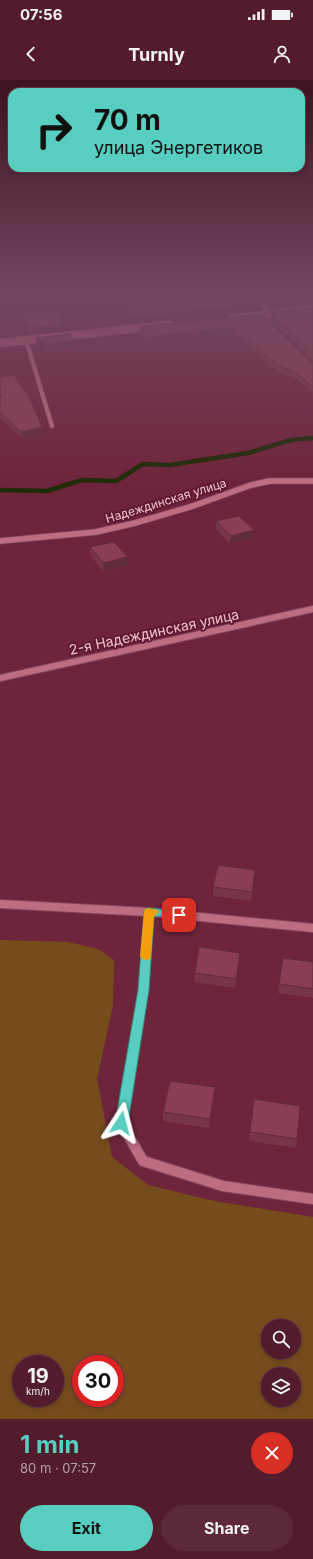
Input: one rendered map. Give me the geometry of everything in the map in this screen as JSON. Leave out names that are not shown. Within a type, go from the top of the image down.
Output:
[{"type":"street","points":[[31,356],[52,426]]},
{"type":"street","name":"Надеждинская улица","points":[[0,541],[96,532],[135,523],[193,506],[250,485],[270,481],[313,481]]},
{"type":"street","name":"2-я Надеждинская улица","points":[[0,678],[313,609]]},
{"type":"street","points":[[0,904],[149,912],[313,928]]},
{"type":"street","points":[[149,912],[143,990],[121,1123],[143,1161],[223,1186],[313,1199]]},
{"type":"shaded area","points":[[0,940],[68,942],[98,949],[114,960],[113,1005],[97,1079],[112,1157],[148,1185],[214,1201],[313,1217],[313,1419],[0,1419]]},
{"type":"building","points":[[268,356],[305,356],[313,363],[313,387],[295,372],[275,363]]},
{"type":"building","points":[[14,375],[25,392],[27,392],[42,427],[21,432],[0,412],[0,397],[2,397],[0,394],[0,377]]},
{"type":"building","points":[[239,516],[254,530],[231,536],[216,521]]},
{"type":"building","points":[[114,542],[128,557],[103,563],[90,547]]},
{"type":"building","points":[[218,865],[255,870],[252,892],[213,887]]},
{"type":"building","points":[[199,947],[240,953],[236,979],[195,973]]},
{"type":"building","points":[[283,958],[313,962],[313,989],[279,984]]},
{"type":"building","points":[[170,1081],[215,1087],[210,1119],[163,1112]]},
{"type":"building","points":[[254,1099],[300,1106],[297,1139],[250,1132]]},
{"type":"waterway","points":[[0,490],[47,491],[82,480],[116,481],[143,464],[170,465],[248,453],[291,440],[313,438]]},
{"type":"slow traffic","points":[[146,956],[149,912],[153,912]]},
{"type":"route","points":[[121,1123],[143,990],[149,912],[179,915]]}]
